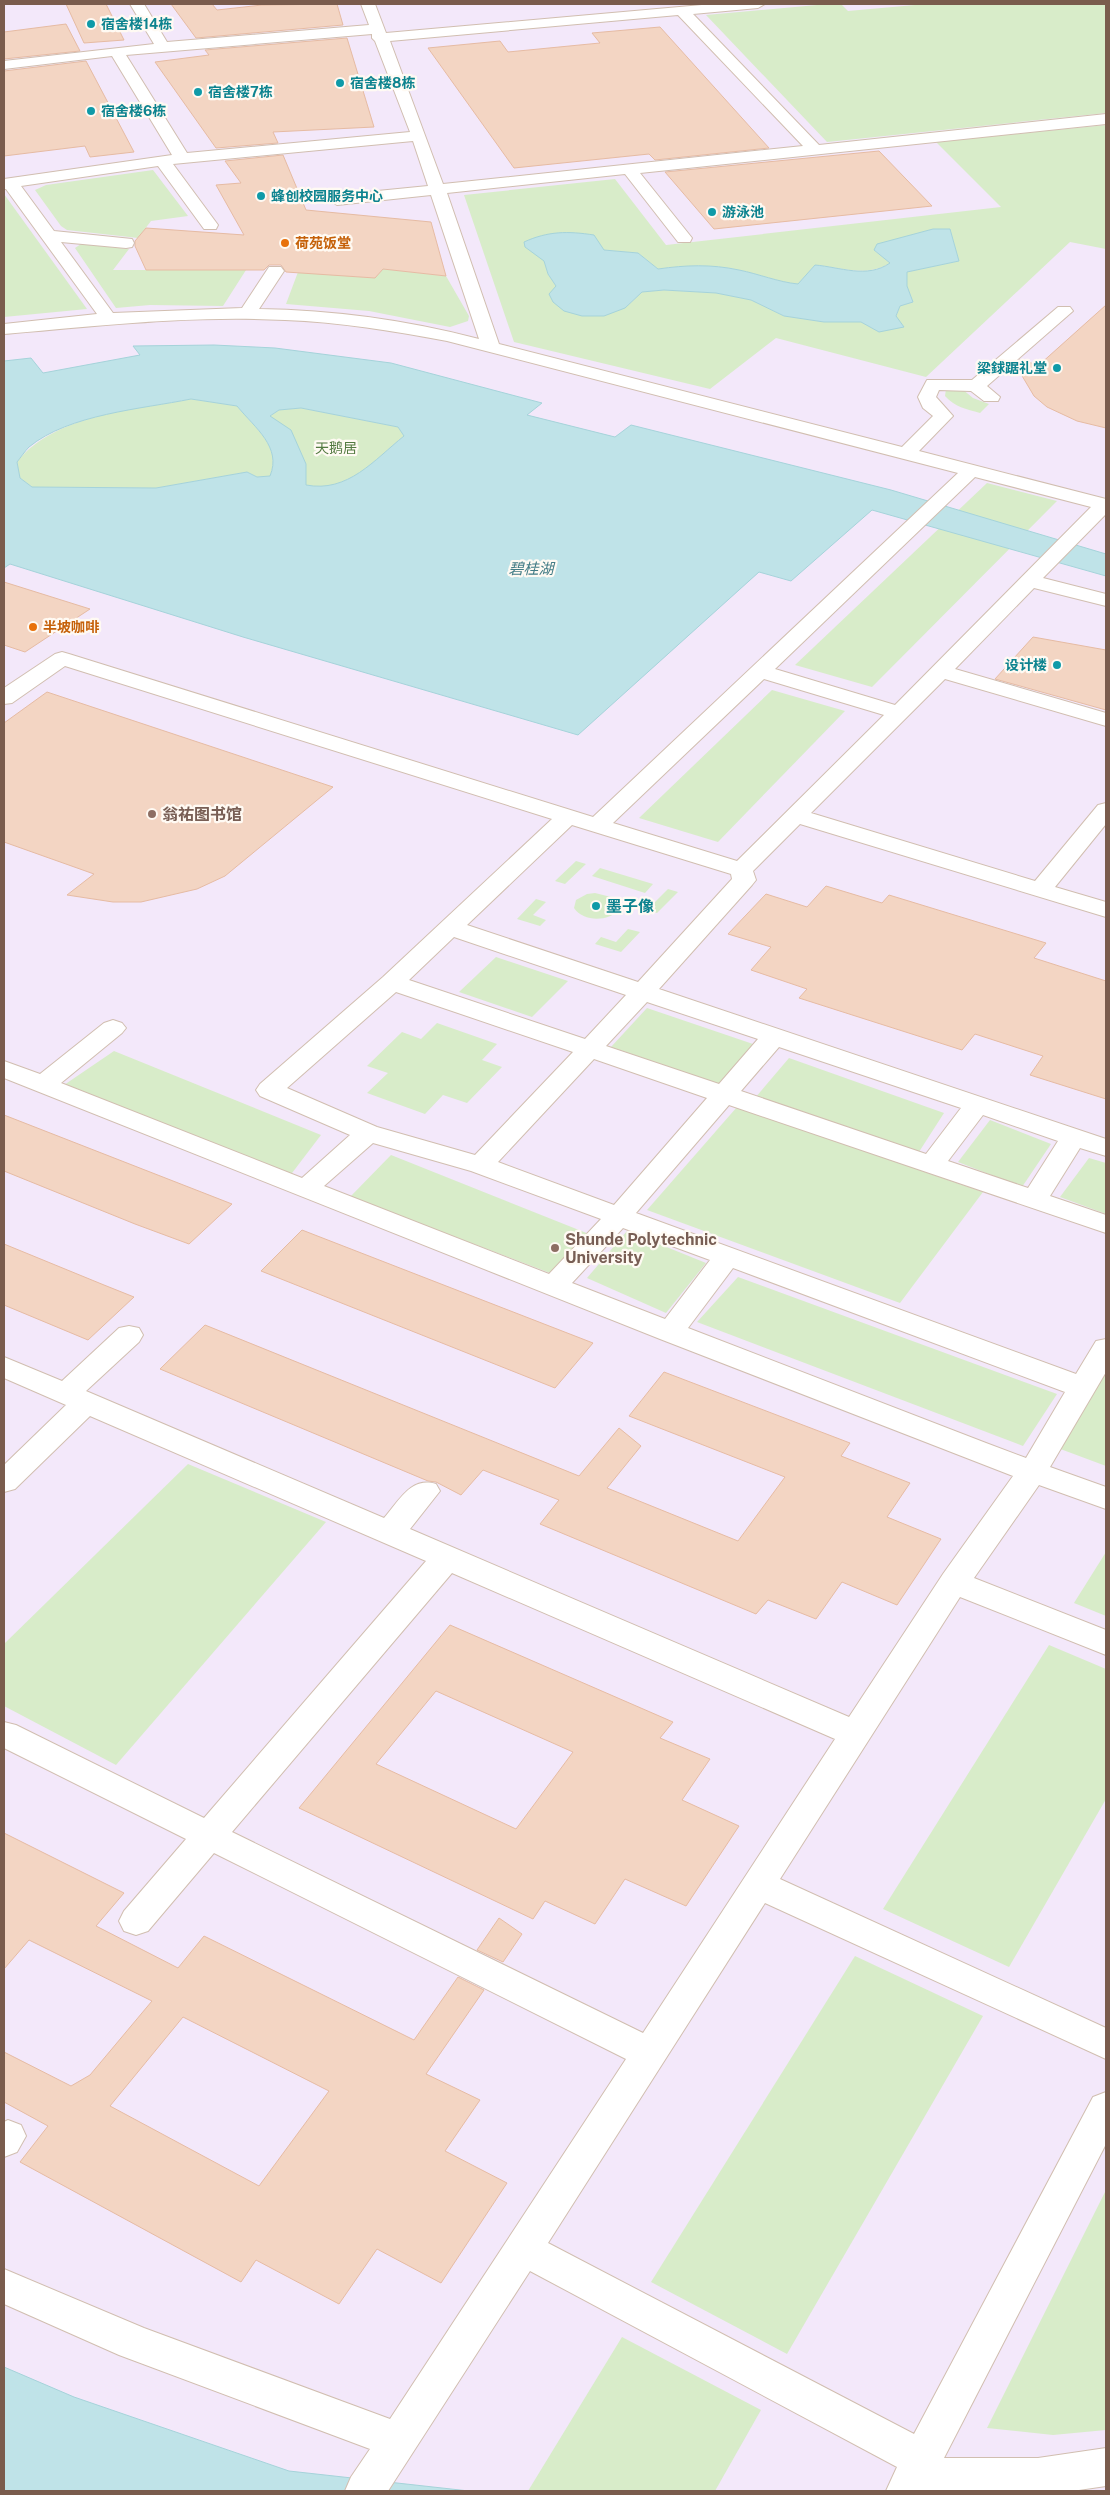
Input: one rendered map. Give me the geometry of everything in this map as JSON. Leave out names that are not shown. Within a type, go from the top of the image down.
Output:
[{"type":"street","points":[[138,4],[163,47]]},
{"type":"street","points":[[368,4],[418,136],[491,347]]},
{"type":"street","points":[[4,65],[163,47],[377,29],[682,11],[758,4]]},
{"type":"street","points":[[682,11],[815,150]]},
{"type":"street","points":[[377,29],[393,18]]},
{"type":"street","points":[[117,52],[182,158]]},
{"type":"street","points":[[337,200],[1106,119]]},
{"type":"street","points":[[7,183],[182,158],[418,136]]},
{"type":"street","points":[[162,161],[210,225]]},
{"type":"street","points":[[629,169],[684,238]]},
{"type":"street","points":[[7,183],[49,236],[108,318]]},
{"type":"street","points":[[49,236],[126,243]]},
{"type":"street","points":[[248,314],[275,271]]},
{"type":"street","points":[[905,454],[944,416],[930,404],[927,397],[934,384],[983,392],[1064,311]]},
{"type":"street","points":[[4,329],[108,318],[248,314],[324,317],[386,324],[448,336],[1105,505]]},
{"type":"street","points":[[596,826],[971,471]]},
{"type":"street","points":[[741,870],[1105,505]]},
{"type":"street","points":[[1030,581],[1106,600]]},
{"type":"street","points":[[4,698],[62,658],[741,870]]},
{"type":"street","points":[[760,671],[899,713]]},
{"type":"street","points":[[941,671],[1106,720]]},
{"type":"street","points":[[1040,890],[1106,810]]},
{"type":"street","points":[[796,816],[1106,910]]},
{"type":"street","points":[[568,817],[392,982],[269,1090],[368,1133],[480,1165],[1081,1387]]},
{"type":"street","points":[[480,1165],[642,993],[744,880],[741,870]]},
{"type":"street","points":[[449,927],[1106,1148]]},
{"type":"street","points":[[392,982],[1106,1224]]},
{"type":"street","points":[[42,1085],[113,1028]]},
{"type":"street","points":[[554,1286],[619,1216],[774,1037]]},
{"type":"street","points":[[4,1069],[670,1332],[1032,1472],[1106,1498]]},
{"type":"street","points":[[931,1165],[977,1105]]},
{"type":"street","points":[[305,1189],[368,1133]]},
{"type":"street","points":[[1034,1200],[1074,1137]]},
{"type":"street","points":[[670,1332],[727,1257]]},
{"type":"street","points":[[4,1482],[129,1335]]},
{"type":"street","points":[[366,2491],[954,1582],[1032,1472],[1106,1348]]},
{"type":"street","points":[[4,1367],[856,1734]]},
{"type":"street","points":[[389,1533],[425,1490]]},
{"type":"street","points":[[136,1921],[447,1558]]},
{"type":"street","points":[[954,1582],[1106,1643]]},
{"type":"street","points":[[4,1734],[650,2054]]},
{"type":"street","points":[[759,1885],[1106,2044]]},
{"type":"street","points":[[914,2476],[1106,2108]]},
{"type":"street","points":[[524,2249],[914,2476],[1038,2476],[1106,2467]]},
{"type":"street","points":[[4,2286],[133,2342],[399,2441]]},
{"type":"shaded area","name":"Shunde Polytechnic University","points":[[4,4],[1106,4],[1106,2491],[4,2491]]},
{"type":"green space","points":[[841,4],[848,11],[926,4],[1106,4],[1106,113],[827,142],[706,15]]},
{"type":"green space","points":[[1106,125],[1106,249],[1070,242],[926,377],[776,338],[710,389],[514,342],[464,195],[615,179],[666,245],[1001,207],[936,142]],"holes":[[[933,229],[950,230],[959,261],[907,272],[907,286],[913,302],[900,306],[896,317],[879,332],[861,322],[824,322],[784,316],[751,300],[716,293],[664,290],[642,292],[625,308],[556,286],[548,274],[544,261],[598,245],[604,250],[638,253],[658,269],[689,266],[719,267],[798,284],[815,265],[863,271],[872,270],[890,263],[874,250],[895,240]]]},
{"type":"green space","points":[[153,170],[188,216],[151,221],[138,238],[67,230],[61,226],[35,190],[46,185]]},
{"type":"green space","points":[[4,194],[87,309],[4,317]]},
{"type":"green space","points":[[81,244],[129,249],[113,270],[246,270],[223,306],[150,305],[116,308],[75,248]]},
{"type":"green space","points":[[383,269],[446,276],[469,316],[468,321],[450,327],[369,311],[286,304],[298,272],[375,278]]},
{"type":"green space","points":[[946,389],[962,389],[973,398],[989,404],[980,413],[965,409],[953,403],[945,396]]},
{"type":"green space","points":[[191,399],[237,406],[259,430],[270,447],[273,466],[270,476],[257,477],[247,472],[156,488],[32,487],[20,478],[17,462],[33,446],[52,433],[74,424],[121,411]]},
{"type":"green space","name":"天鹅居","points":[[301,408],[398,427],[404,436],[371,464],[348,479],[335,484],[321,486],[306,485],[306,464],[269,417],[279,410]]},
{"type":"green space","points":[[987,483],[1057,501],[872,687],[795,665]]},
{"type":"green space","points":[[772,690],[845,711],[718,842],[639,818]]},
{"type":"green space","points":[[576,861],[586,864],[565,884],[555,881]]},
{"type":"green space","points":[[600,868],[653,884],[645,893],[592,876]]},
{"type":"green space","points":[[668,889],[678,892],[657,913],[647,910]]},
{"type":"green space","points":[[595,893],[615,898],[620,906],[619,910],[609,917],[596,919],[578,913],[574,908],[576,900],[587,894]]},
{"type":"green space","points":[[536,899],[546,902],[533,915],[546,920],[540,926],[517,919]]},
{"type":"green space","points":[[628,929],[640,932],[621,952],[595,944],[601,937],[616,942]]},
{"type":"green space","points":[[496,957],[568,981],[532,1017],[459,992]]},
{"type":"green space","points":[[647,1008],[753,1044],[719,1084],[611,1047]]},
{"type":"green space","points":[[437,1023],[497,1044],[482,1060],[502,1067],[467,1103],[443,1095],[425,1114],[367,1093],[388,1073],[367,1066],[402,1032],[421,1039]]},
{"type":"green space","points":[[114,1051],[321,1135],[289,1177],[64,1085]]},
{"type":"green space","points":[[789,1058],[944,1113],[917,1155],[755,1098]]},
{"type":"green space","points":[[737,1107],[983,1192],[900,1303],[647,1210]]},
{"type":"green space","points":[[990,1120],[1051,1144],[1022,1187],[958,1162]]},
{"type":"green space","points":[[391,1155],[589,1234],[550,1273],[350,1197]]},
{"type":"green space","points":[[1089,1158],[1106,1163],[1106,1214],[1060,1197]]},
{"type":"green space","points":[[627,1231],[706,1263],[666,1313],[587,1278]]},
{"type":"green space","points":[[738,1277],[1057,1394],[1023,1446],[697,1322]]},
{"type":"green space","points":[[1106,1368],[1106,1466],[1055,1447]]},
{"type":"green space","points":[[188,1464],[326,1522],[116,1765],[4,1706],[4,1644]]},
{"type":"green space","points":[[1106,1552],[1106,1616],[1074,1603]]},
{"type":"green space","points":[[1049,1645],[1106,1669],[1106,1799],[1009,1967],[883,1909]]},
{"type":"green space","points":[[855,1956],[983,2016],[787,2354],[651,2282]]},
{"type":"green space","points":[[1106,2190],[1106,2430],[1053,2435],[987,2428]]},
{"type":"green space","points":[[622,2337],[761,2410],[715,2491],[528,2491]]},
{"type":"water","points":[[933,229],[950,229],[959,261],[907,272],[907,286],[913,302],[900,306],[896,316],[904,327],[879,332],[861,322],[824,322],[784,316],[751,300],[716,293],[664,290],[642,292],[625,308],[604,316],[582,316],[564,311],[553,302],[549,294],[556,286],[548,274],[544,261],[525,247],[524,242],[533,238],[558,233],[594,235],[604,250],[638,253],[658,269],[689,266],[718,267],[798,284],[815,265],[853,271],[881,268],[890,263],[874,250],[877,244]]},
{"type":"water","name":"碧桂湖","points":[[214,345],[275,348],[391,363],[542,403],[527,415],[615,437],[631,425],[891,490],[1106,554],[1106,576],[872,510],[791,581],[759,572],[578,735],[243,637],[10,564],[4,568],[4,361],[31,358],[43,373],[140,355],[133,346]],"holes":[[[191,399],[237,406],[259,430],[270,447],[273,466],[270,476],[257,477],[247,472],[156,488],[32,487],[20,478],[17,462],[29,447],[45,436],[64,427],[107,414]],[[301,408],[398,427],[404,436],[371,464],[348,479],[335,484],[321,486],[306,485],[306,464],[291,430],[270,416],[279,410]]]},
{"type":"water","points":[[4,2367],[74,2397],[289,2471],[469,2491],[4,2491]]},
{"type":"building","name":"宿舍楼14栋","points":[[66,4],[106,4],[124,40],[84,43]]},
{"type":"building","points":[[171,4],[212,4],[217,10],[262,5],[337,4],[343,25],[196,38]]},
{"type":"building","points":[[66,24],[80,51],[4,59],[4,32]]},
{"type":"building","points":[[660,27],[769,148],[655,160],[649,154],[514,168],[428,48],[500,41],[508,52],[600,43],[592,33]]},
{"type":"building","points":[[347,38],[374,127],[273,132],[278,143],[216,148],[155,62],[209,55],[205,50]]},
{"type":"building","points":[[86,61],[134,152],[90,157],[85,146],[4,156],[4,71]]},
{"type":"building","points":[[879,151],[932,206],[714,229],[665,172]]},
{"type":"building","name":"荷苑饭堂","points":[[283,155],[306,210],[431,222],[446,276],[383,269],[375,278],[286,272],[281,265],[269,265],[264,270],[146,270],[135,246],[135,241],[146,228],[244,235],[216,185],[241,183],[225,161]]},
{"type":"building","name":"梁銶踞礼堂","points":[[1106,305],[1106,428],[1077,421],[1047,407],[1034,396],[1015,364],[1019,360],[1039,365]]},
{"type":"building","name":"半坡咖啡","points":[[4,582],[90,609],[25,652],[4,645]]},
{"type":"building","name":"设计楼","points":[[1033,637],[1106,650],[1106,710],[995,679]]},
{"type":"building","name":"翁祐图书馆","points":[[47,692],[333,787],[225,876],[197,889],[141,902],[113,902],[67,895],[94,874],[4,842],[4,723]]},
{"type":"building","points":[[826,886],[882,903],[889,895],[1046,943],[1034,958],[1106,981],[1106,1099],[1030,1075],[1043,1056],[975,1034],[962,1050],[799,998],[807,989],[751,970],[771,947],[728,934],[766,894],[807,907]]},
{"type":"building","points":[[4,1115],[232,1204],[189,1244],[135,1224],[4,1171]]},
{"type":"building","points":[[302,1230],[593,1343],[555,1388],[261,1271]]},
{"type":"building","points":[[4,1244],[134,1297],[88,1340],[4,1305]]},
{"type":"building","points":[[205,1325],[579,1476],[619,1428],[641,1446],[607,1488],[738,1541],[785,1477],[629,1416],[664,1372],[850,1443],[841,1456],[910,1483],[887,1517],[941,1539],[897,1605],[842,1582],[816,1619],[768,1600],[756,1614],[540,1524],[559,1500],[483,1470],[461,1495],[436,1482],[428,1481],[160,1369]]},
{"type":"building","points":[[450,1625],[673,1722],[660,1738],[710,1759],[682,1800],[739,1826],[686,1906],[625,1879],[595,1924],[545,1901],[533,1919],[299,1808]],"holes":[[[436,1691],[573,1752],[516,1829],[376,1764]]]},
{"type":"building","points":[[4,1833],[124,1893],[96,1926],[178,1968],[204,1936],[414,2040],[458,1977],[484,1990],[426,2074],[480,2100],[445,2151],[507,2183],[441,2283],[377,2249],[339,2304],[256,2260],[241,2282],[20,2162],[48,2126],[4,2102],[4,2052],[71,2086],[90,2075],[152,2001],[29,1940],[4,1969]],"holes":[[[183,2017],[329,2091],[259,2186],[110,2106]]]},
{"type":"building","points":[[499,1918],[522,1934],[503,1962],[477,1950]]},
{"type":"place","name":"宿舍楼14栋","points":[[91,24]]},
{"type":"place","name":"宿舍楼8栋","points":[[340,83]]},
{"type":"place","name":"宿舍楼7栋","points":[[198,92]]},
{"type":"place","name":"宿舍楼6栋","points":[[91,111]]},
{"type":"place","name":"蜂创校园服务中心","points":[[261,196]]},
{"type":"place","name":"游泳池","points":[[712,212]]},
{"type":"place","name":"荷苑饭堂","points":[[285,243]]},
{"type":"place","name":"梁銶踞礼堂","points":[[1057,368]]},
{"type":"place","name":"半坡咖啡","points":[[33,627]]},
{"type":"place","name":"设计楼","points":[[1057,665]]},
{"type":"place","name":"翁祐图书馆","points":[[152,814]]},
{"type":"place","name":"墨子像","points":[[596,906]]},
{"type":"place","name":"Shunde Polytechnic University","points":[[555,1248]]}]
